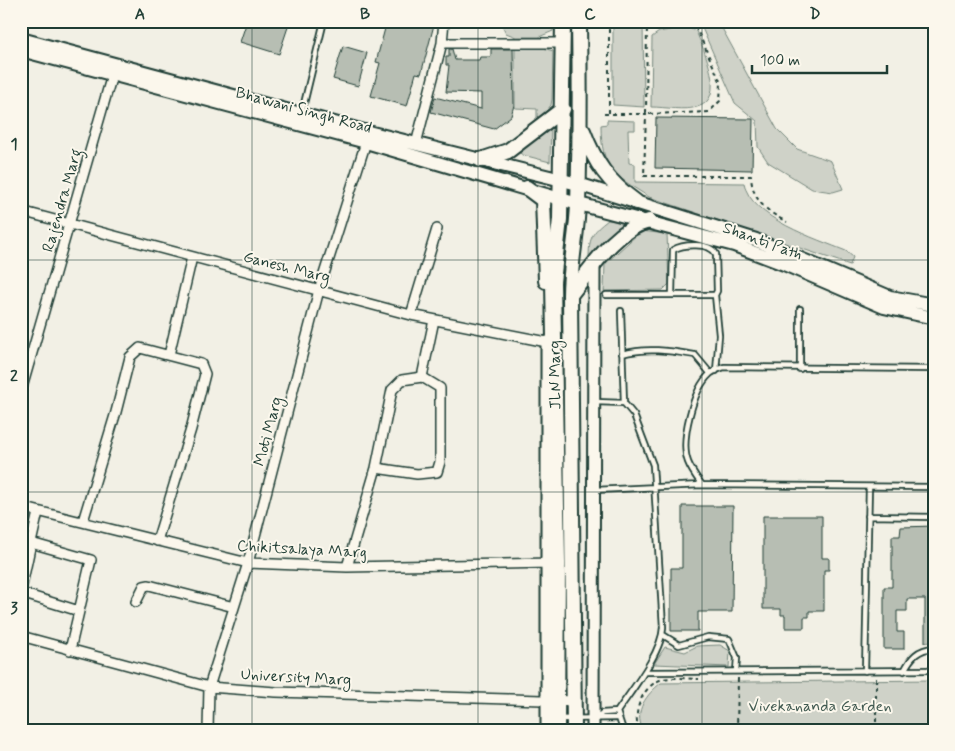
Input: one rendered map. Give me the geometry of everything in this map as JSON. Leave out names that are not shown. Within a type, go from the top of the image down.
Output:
[{"type":"main road","name":"JLN Marg","points":[[557,724],[552,701],[550,344],[560,198],[563,21]]},
{"type":"main road","name":"JLN Marg","points":[[574,724],[570,263],[578,203],[581,126],[579,21]]},
{"type":"main road","name":"Bhawani Singh Road","points":[[21,39],[416,144],[578,184],[756,240],[890,297],[934,305]]},
{"type":"main road","name":"Bhawani Singh Road","points":[[21,50],[366,142],[578,203]]},
{"type":"main road","points":[[481,160],[508,151],[563,109]]},
{"type":"main road","points":[[581,126],[594,159],[608,177],[636,202]]},
{"type":"main road","points":[[527,188],[543,200],[550,344]]},
{"type":"main road","name":"Shanti Path","points":[[578,203],[734,245],[784,264],[884,307],[934,318]]},
{"type":"main road","points":[[570,295],[594,265],[625,233],[636,224],[649,221]]},
{"type":"street","points":[[416,144],[442,43],[444,21]]},
{"type":"street","points":[[442,43],[564,42]]},
{"type":"street","name":"Rajendra Marg","points":[[21,391],[112,75]]},
{"type":"street","name":"Moti Marg","points":[[208,730],[209,686],[248,563],[319,290],[366,142]]},
{"type":"street","name":"Ganesh Marg","points":[[21,211],[411,315],[550,344]]},
{"type":"street","points":[[411,315],[437,229]]},
{"type":"street","points":[[169,355],[192,257]]},
{"type":"street","points":[[593,730],[596,717],[594,265]]},
{"type":"street","points":[[422,377],[434,320]]},
{"type":"street","points":[[83,521],[116,412],[130,357],[140,348],[169,355],[201,364],[205,374],[191,429],[157,541]]},
{"type":"street","points":[[347,567],[376,468],[392,390],[402,380],[422,377],[440,388],[440,462],[437,472],[417,474],[376,468]]},
{"type":"street","name":"Chikitsalaya Marg","points":[[21,507],[248,563],[347,567],[552,563]]},
{"type":"street","points":[[38,512],[21,591],[79,611]]},
{"type":"street","points":[[31,543],[91,560],[70,650]]},
{"type":"street","points":[[136,602],[144,586],[148,585],[234,607]]},
{"type":"street","name":"University Marg","points":[[21,636],[209,686],[276,692],[575,701]]},
{"type":"street","points":[[547,730],[552,701]]},
{"type":"lane","points":[[302,114],[324,21]]},
{"type":"lane","points":[[672,295],[673,250],[708,246],[713,248],[716,254],[717,291],[715,295],[719,335],[713,372]]},
{"type":"lane","points":[[606,295],[715,295]]},
{"type":"lane","points":[[800,310],[800,369]]},
{"type":"lane","points":[[621,311],[624,402],[634,415],[653,465],[663,635],[645,672],[617,712],[617,718],[623,730]]},
{"type":"lane","points":[[622,354],[636,350],[660,350],[695,354],[713,372]]},
{"type":"lane","points":[[702,485],[687,461],[686,442],[694,401],[699,387],[713,372],[724,367],[934,369]]},
{"type":"lane","points":[[595,402],[624,402]]},
{"type":"lane","points":[[595,490],[653,489],[702,485],[934,486]]},
{"type":"lane","points":[[864,671],[868,487]]},
{"type":"lane","points":[[868,516],[934,517]]},
{"type":"lane","points":[[663,635],[679,646],[708,637],[729,639],[737,658],[736,671]]},
{"type":"lane","points":[[904,671],[916,653],[925,648],[934,648]]},
{"type":"lane","points":[[645,672],[934,670]]},
{"type":"lane","points":[[557,724],[574,724],[596,717],[602,713],[617,712]]},
{"type":"lane","points":[[596,717],[603,719],[617,718]]},
{"type":"path","points":[[608,21],[609,114]]},
{"type":"path","points":[[647,21],[644,176],[751,176],[752,191],[768,212],[787,222]]},
{"type":"path","points":[[660,26],[662,21]]},
{"type":"path","points":[[647,28],[690,21]]},
{"type":"path","points":[[604,114],[709,112],[720,101],[720,83],[693,21]]},
{"type":"path","points":[[876,677],[876,730]]},
{"type":"path","points":[[737,730],[738,678]]},
{"type":"path","points":[[639,730],[636,723],[639,702],[651,687],[660,680]]},
{"type":"green space","points":[[490,21],[552,21],[553,31],[539,37],[516,37],[506,33],[501,23]]},
{"type":"green space","points":[[613,21],[643,21],[644,107],[613,105]]},
{"type":"green space","points":[[699,21],[718,21],[777,129],[797,149],[831,161],[843,189],[833,192],[812,189],[768,162],[758,147],[757,121],[735,103]]},
{"type":"green space","points":[[686,27],[696,31],[708,61],[712,84],[711,94],[706,102],[697,107],[680,109],[651,107],[652,37],[659,32]]},
{"type":"green space","points":[[515,46],[540,47],[553,51],[551,105],[537,123],[537,109],[515,108]]},
{"type":"green space","points":[[607,120],[635,121],[635,130],[628,130],[629,163],[635,164],[635,182],[744,183],[749,195],[758,207],[786,226],[846,251],[853,257],[850,265],[649,197],[618,176],[607,161],[601,125],[607,124]]},
{"type":"green space","points":[[551,124],[550,162],[518,152]]},
{"type":"green space","points":[[608,220],[631,223],[589,260],[592,237]]},
{"type":"green space","points":[[641,231],[667,234],[669,284],[663,290],[604,291],[605,264]]},
{"type":"green space","points":[[720,645],[730,651],[729,667],[654,664],[665,647],[685,652],[697,646]]},
{"type":"green space","name":"Vivekananda Garden","points":[[934,680],[934,730],[643,730],[640,723],[643,704],[651,692],[661,683]]},
{"type":"building","points":[[247,21],[290,21],[279,54],[240,42]]},
{"type":"building","points":[[387,21],[435,21],[421,74],[416,73],[407,106],[371,96],[380,63],[376,62]]},
{"type":"building","points":[[343,46],[367,53],[358,86],[333,79]]},
{"type":"building","points":[[449,49],[452,49],[455,60],[479,60],[480,57],[491,57],[491,49],[513,49],[514,105],[511,116],[494,129],[431,112],[435,97],[481,109],[481,93],[446,92],[449,65],[446,65],[446,57],[449,57]]},
{"type":"building","points":[[656,118],[753,119],[752,170],[655,168]]},
{"type":"building","points":[[682,506],[733,506],[732,612],[698,612],[698,631],[671,631],[671,568],[682,568]]},
{"type":"building","points":[[763,516],[822,516],[822,558],[829,558],[829,570],[824,570],[824,611],[809,611],[809,617],[804,617],[804,628],[785,628],[785,615],[781,615],[781,609],[763,609]]},
{"type":"building","points":[[934,526],[934,642],[925,642],[925,599],[907,599],[907,611],[897,611],[897,632],[904,632],[904,649],[884,649],[884,587],[892,587],[892,536],[900,536],[901,527]]}]
